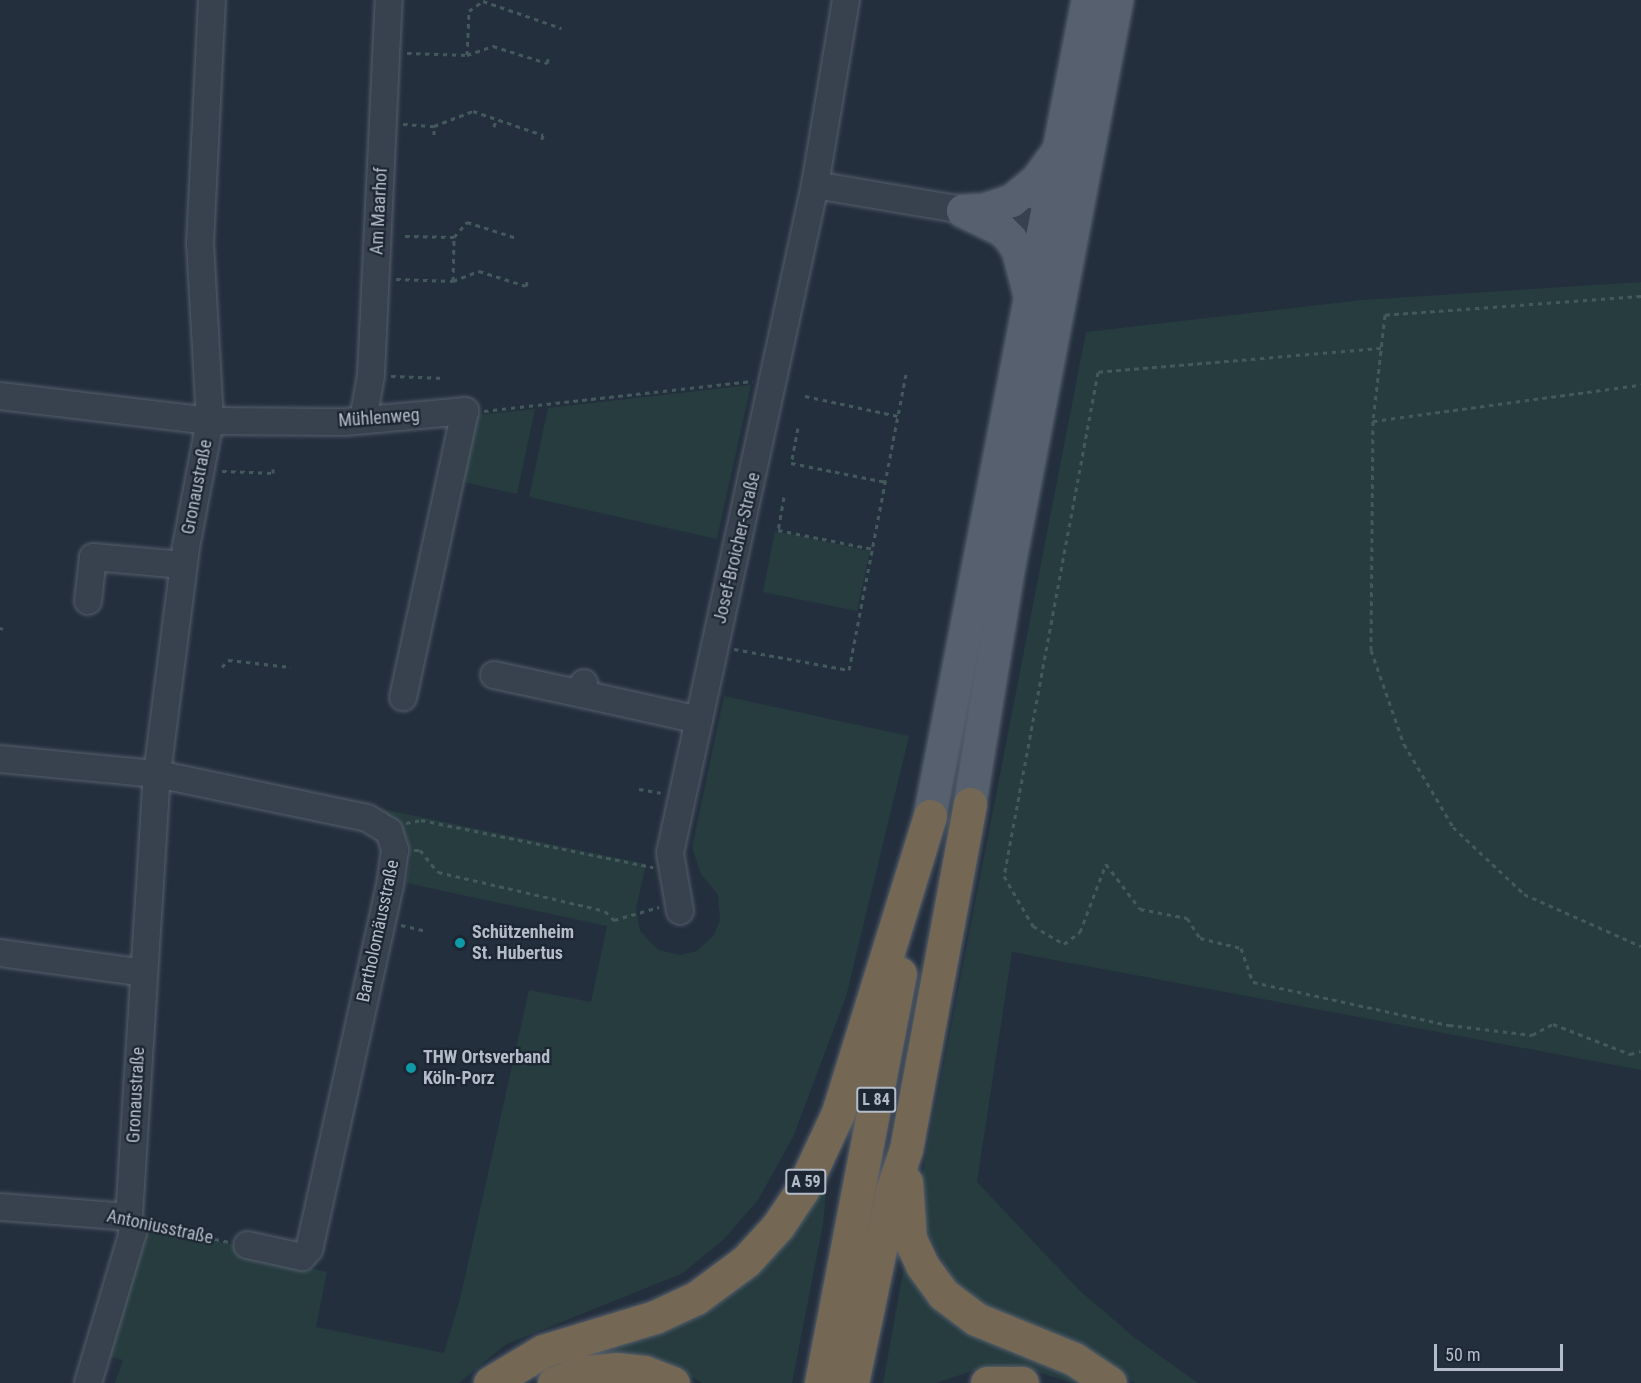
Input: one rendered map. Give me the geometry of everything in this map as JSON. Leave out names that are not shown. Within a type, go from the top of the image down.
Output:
[{"type":"highway","name":"L 84","points":[[852,1383],[892,1191],[906,1149],[970,804]]},
{"type":"highway","name":"L 84","points":[[821,1383],[930,816]]},
{"type":"highway","name":"A 59","points":[[490,1383],[543,1351],[655,1317],[696,1298],[746,1261],[778,1226],[802,1190],[838,1113],[930,816]]},
{"type":"highway","points":[[906,1149],[910,1239],[928,1277],[943,1294],[976,1319],[1074,1359],[1110,1383]]},
{"type":"highway","points":[[554,1383],[584,1372],[616,1369],[644,1372],[673,1383]]},
{"type":"highway","points":[[987,1383],[1022,1383]]},
{"type":"main road","name":"L 84","points":[[930,816],[1030,299],[1060,226],[1060,148],[1088,0]]},
{"type":"main road","name":"L 84","points":[[970,804],[1010,561],[1060,226],[1117,0]]},
{"type":"main road","points":[[963,211],[984,210],[1012,201],[1038,179],[1060,148]]},
{"type":"main road","points":[[963,211],[1002,230],[1011,239],[1020,258],[1030,299]]},
{"type":"street","name":"Gronaustraße","points":[[88,1383],[133,1232],[129,1217],[156,774],[183,565],[210,421],[200,244],[213,0]]},
{"type":"street","name":"Am Maarhof","points":[[363,420],[371,375],[389,0]]},
{"type":"street","name":"Josef-Broicher-Straße","points":[[679,906],[670,854],[815,185],[846,0]]},
{"type":"street","points":[[815,185],[1060,226]]},
{"type":"street","name":"Mühlenweg","points":[[0,396],[210,421],[363,420],[465,411]]},
{"type":"street","points":[[403,697],[465,411]]},
{"type":"street","points":[[88,601],[93,556],[183,565]]},
{"type":"street","points":[[494,675],[583,689],[699,720]]},
{"type":"street","points":[[0,759],[156,774],[367,818],[392,841]]},
{"type":"street","name":"Bartholomäusstraße","points":[[247,1245],[302,1257],[309,1249],[392,841]]},
{"type":"street","points":[[0,953],[144,973]]},
{"type":"street","name":"Antoniusstraße","points":[[0,1207],[129,1217]]},
{"type":"path","points":[[467,55],[469,11],[483,1],[561,28]]},
{"type":"path","points":[[497,47],[499,40]]},
{"type":"path","points":[[388,52],[467,55],[497,47],[547,63],[549,57]]},
{"type":"path","points":[[440,54],[441,48]]},
{"type":"path","points":[[383,124],[434,126],[473,111],[543,135],[541,142]]},
{"type":"path","points":[[494,127],[496,119]]},
{"type":"path","points":[[434,126],[434,135]]},
{"type":"path","points":[[453,282],[454,237],[467,222],[517,238]]},
{"type":"path","points":[[405,236],[454,237]]},
{"type":"path","points":[[479,271],[481,264]]},
{"type":"path","points":[[376,278],[453,282],[479,271],[526,286],[528,279]]},
{"type":"path","points":[[426,274],[426,280]]},
{"type":"path","points":[[1641,296],[1385,315],[1373,421],[1371,650],[1404,744],[1453,826],[1524,894],[1641,946]]},
{"type":"path","points":[[1381,348],[1098,372],[1004,876],[1033,926],[1064,944],[1080,932],[1106,864],[1140,909],[1187,918],[1200,938],[1241,948],[1253,982],[1449,1025],[1532,1035],[1553,1024],[1630,1054],[1641,1051]]},
{"type":"path","points":[[421,372],[421,378]]},
{"type":"path","points":[[753,653],[849,670],[906,374]]},
{"type":"path","points":[[371,375],[444,378]]},
{"type":"path","points":[[465,411],[774,378]]},
{"type":"path","points":[[1373,421],[1641,385]]},
{"type":"path","points":[[805,396],[898,416]]},
{"type":"path","points":[[798,428],[791,463],[886,482]]},
{"type":"path","points":[[201,470],[273,473],[273,468]]},
{"type":"path","points":[[784,497],[778,530],[873,549]]},
{"type":"path","points":[[222,667],[228,660],[291,667]]},
{"type":"path","points":[[392,841],[421,820],[673,872]]},
{"type":"path","points":[[392,841],[420,850],[438,872],[605,910],[614,920],[679,906]]},
{"type":"path","name":"Antoniusstraße","points":[[129,1217],[247,1245]]},
{"type":"green space","points":[[1641,282],[1641,1070],[1012,952],[977,1182],[1079,1290],[1135,1338],[1198,1383],[1135,1383],[1091,1351],[989,1313],[955,1284],[929,1235],[919,1191],[1086,332],[1362,300]]},
{"type":"green space","points":[[751,385],[717,539],[529,497],[548,408]]},
{"type":"green space","points":[[535,409],[517,494],[454,480],[468,416]]},
{"type":"green space","points":[[775,531],[870,551],[857,611],[763,592]]},
{"type":"green space","points":[[724,696],[909,736],[846,997],[793,1137],[758,1200],[723,1240],[683,1273],[505,1345],[459,1383],[115,1383],[123,1360],[102,1355],[146,1228],[239,1246],[246,1254],[327,1272],[316,1327],[444,1353],[460,1299],[529,990],[591,1002],[607,926],[406,883],[411,859],[407,839],[382,809],[646,864],[636,909],[640,931],[658,950],[680,955],[697,951],[714,935],[720,920],[718,895],[701,874],[692,847]]},
{"type":"green space","points":[[829,1162],[823,1224],[792,1383],[702,1383],[682,1371],[543,1372],[525,1383],[501,1383],[664,1321]]},
{"type":"green space","points":[[906,1256],[1098,1383],[1072,1383],[1025,1368],[978,1369],[936,1383],[883,1383]]},
{"type":"place","name":"Schützenheim St. Hubertus","points":[[460,943]]},
{"type":"place","name":"THW Ortsverband Köln-Porz","points":[[411,1068]]}]
